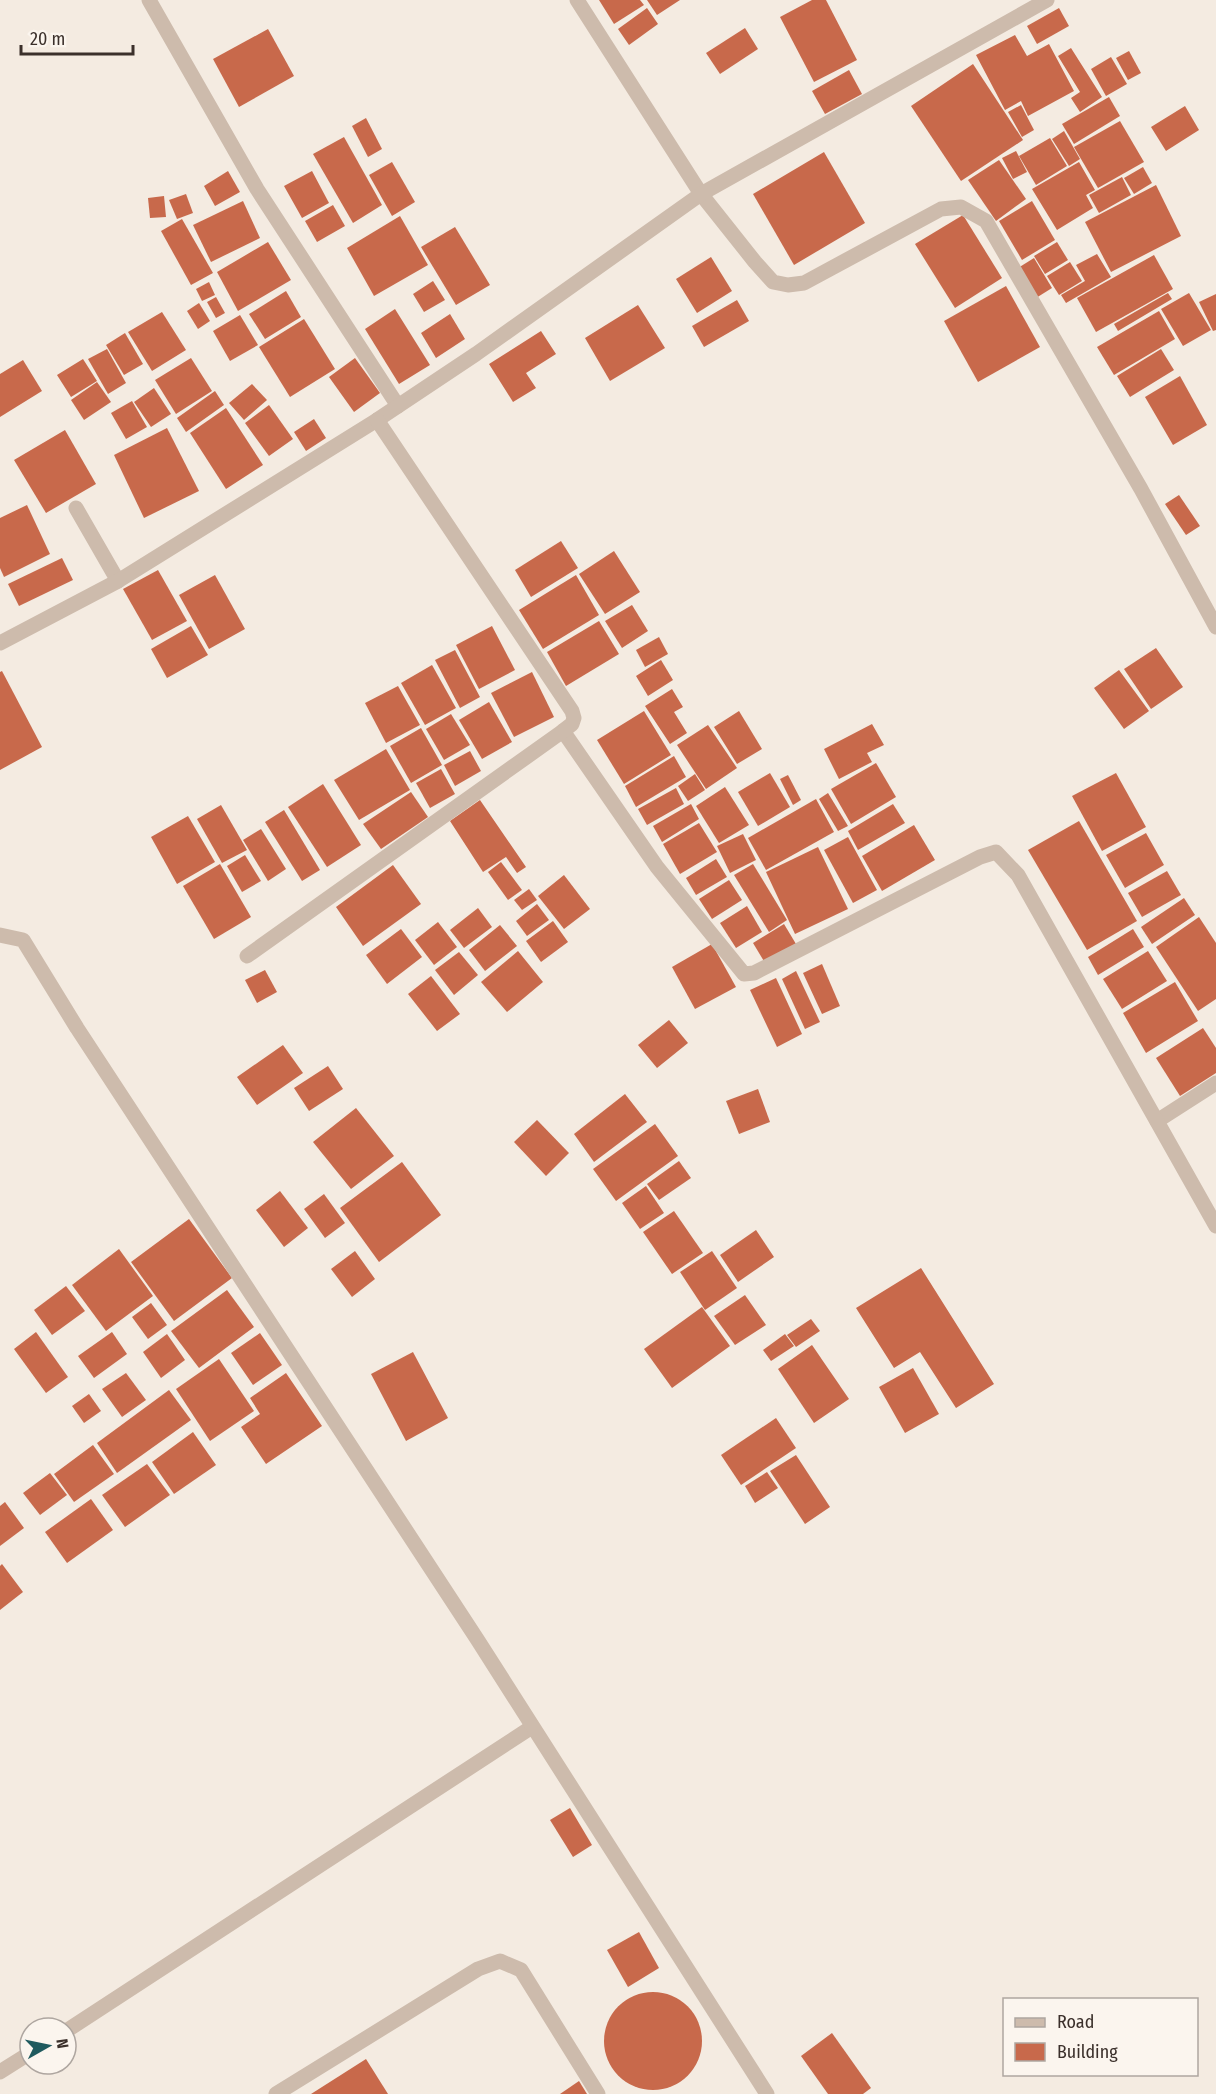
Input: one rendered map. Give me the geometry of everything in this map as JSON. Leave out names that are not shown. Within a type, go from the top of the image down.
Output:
[{"type":"street","points":[[149,0],[257,189],[398,406]]},
{"type":"street","points":[[577,0],[701,194],[773,282],[788,285],[804,283],[941,208],[961,207],[986,221],[1141,489],[1216,627]]},
{"type":"street","points":[[0,643],[118,581],[377,420],[476,354],[701,194],[1047,0]]},
{"type":"street","points":[[247,956],[572,724],[574,718],[572,711],[377,420]]},
{"type":"street","points":[[76,508],[118,581]]},
{"type":"street","points":[[563,730],[657,867],[744,974],[754,973],[980,857],[996,852],[1018,875],[1216,1226]]},
{"type":"street","points":[[0,935],[23,940],[77,1028],[532,1727],[766,2094]]},
{"type":"street","points":[[1157,1121],[1216,1083]]},
{"type":"street","points":[[78,2023],[532,1727]]},
{"type":"street","points":[[276,2094],[478,1969],[500,1961],[521,1970],[598,2094]]},
{"type":"street","points":[[0,2072],[18,2061]]},
{"type":"building","points":[[599,0],[640,0],[644,5],[614,24]]},
{"type":"building","points":[[647,0],[680,0],[657,15]]},
{"type":"building","points":[[812,0],[826,0],[857,60],[814,82],[780,17]]},
{"type":"building","points":[[647,8],[658,24],[629,45],[618,29]]},
{"type":"building","points":[[1059,8],[1069,26],[1037,44],[1027,26]]},
{"type":"building","points":[[745,28],[758,49],[720,74],[706,53]]},
{"type":"building","points":[[268,29],[294,76],[239,107],[213,59]]},
{"type":"building","points":[[1015,35],[1027,56],[1049,44],[1074,91],[1028,116],[1021,101],[1005,110],[976,55]]},
{"type":"building","points":[[1071,48],[1102,97],[1080,112],[1071,98],[1080,92],[1058,56]]},
{"type":"building","points":[[1129,51],[1141,73],[1128,80],[1116,58]]},
{"type":"building","points":[[1111,57],[1127,84],[1106,96],[1091,69]]},
{"type":"building","points":[[973,64],[1023,140],[961,181],[911,106]]},
{"type":"building","points":[[849,70],[862,94],[825,114],[812,91]]},
{"type":"building","points":[[1109,97],[1120,116],[1074,144],[1062,124]]},
{"type":"building","points":[[1021,105],[1034,130],[1022,137],[1008,112]]},
{"type":"building","points":[[1185,106],[1199,130],[1166,151],[1151,127]]},
{"type":"building","points":[[366,118],[382,149],[368,157],[352,126]]},
{"type":"building","points":[[1120,121],[1144,162],[1098,188],[1074,147]]},
{"type":"building","points":[[1064,131],[1080,159],[1069,166],[1052,139]]},
{"type":"building","points":[[344,137],[382,205],[353,223],[313,154]]},
{"type":"building","points":[[1050,138],[1067,166],[1036,185],[1019,156]]},
{"type":"building","points":[[1016,151],[1027,172],[1013,179],[1002,158]]},
{"type":"building","points":[[824,152],[865,223],[794,265],[753,194]]},
{"type":"building","points":[[999,160],[1026,199],[996,221],[968,180]]},
{"type":"building","points":[[392,162],[415,202],[392,216],[369,175]]},
{"type":"building","points":[[1079,162],[1095,190],[1086,195],[1093,208],[1057,230],[1032,189]]},
{"type":"building","points":[[1143,167],[1152,183],[1134,194],[1124,178]]},
{"type":"building","points":[[228,171],[240,192],[215,206],[204,186]]},
{"type":"building","points":[[312,171],[329,203],[302,218],[284,186]]},
{"type":"building","points":[[1122,177],[1131,195],[1099,213],[1089,195]]},
{"type":"building","points":[[1156,185],[1181,236],[1111,272],[1085,222]]},
{"type":"building","points":[[186,194],[193,213],[177,219],[169,200]]},
{"type":"building","points":[[164,196],[166,217],[150,218],[148,198]]},
{"type":"building","points":[[243,201],[260,238],[211,262],[193,225]]},
{"type":"building","points":[[1032,201],[1055,240],[1022,260],[999,221]]},
{"type":"building","points":[[333,205],[345,226],[317,242],[305,221]]},
{"type":"building","points":[[963,215],[1002,278],[955,308],[915,244]]},
{"type":"building","points":[[400,216],[428,265],[374,296],[347,248]]},
{"type":"building","points":[[182,219],[213,273],[191,285],[161,231]]},
{"type":"building","points":[[455,227],[490,285],[456,305],[421,247]]},
{"type":"building","points":[[268,242],[291,280],[238,311],[217,272]]},
{"type":"building","points":[[1057,242],[1068,260],[1045,274],[1034,256]]},
{"type":"building","points":[[1097,254],[1111,277],[1066,303],[1061,295],[1085,281],[1076,265]]},
{"type":"building","points":[[1154,255],[1173,289],[1096,332],[1077,298]]},
{"type":"building","points":[[711,257],[732,291],[697,313],[676,279]]},
{"type":"building","points":[[1034,258],[1052,288],[1036,298],[1018,268]]},
{"type":"building","points":[[1070,262],[1082,281],[1059,295],[1047,276]]},
{"type":"building","points":[[433,281],[445,300],[424,312],[413,294]]},
{"type":"building","points":[[209,282],[215,295],[202,301],[196,289]]},
{"type":"building","points":[[1006,286],[1040,347],[978,382],[944,321]]},
{"type":"building","points":[[286,291],[301,317],[265,339],[249,314]]},
{"type":"building","points":[[1168,293],[1172,299],[1118,331],[1114,324]]},
{"type":"building","points":[[1189,293],[1211,330],[1183,346],[1161,309]]},
{"type":"building","points":[[1216,294],[1216,330],[1213,331],[1199,302]]},
{"type":"building","points":[[216,297],[225,313],[216,318],[207,302]]},
{"type":"building","points":[[737,300],[749,321],[704,347],[692,326]]},
{"type":"building","points":[[199,303],[210,321],[198,329],[187,311]]},
{"type":"building","points":[[638,305],[665,348],[610,381],[585,338]]},
{"type":"building","points":[[395,309],[430,365],[399,384],[365,329]]},
{"type":"building","points":[[1159,311],[1175,339],[1114,375],[1097,347]]},
{"type":"building","points":[[162,312],[186,350],[152,371],[128,332]]},
{"type":"building","points":[[450,314],[465,339],[436,358],[421,333]]},
{"type":"building","points":[[240,315],[258,345],[230,361],[213,331]]},
{"type":"building","points":[[304,319],[335,369],[290,397],[259,347]]},
{"type":"building","points":[[541,331],[556,354],[526,373],[536,388],[513,402],[489,364]]},
{"type":"building","points":[[125,333],[143,364],[124,375],[106,345]]},
{"type":"building","points":[[107,349],[126,383],[108,394],[88,359]]},
{"type":"building","points":[[1161,349],[1174,370],[1130,397],[1117,376]]},
{"type":"building","points":[[191,358],[212,391],[176,414],[155,380]]},
{"type":"building","points":[[355,358],[380,393],[354,412],[329,377]]},
{"type":"building","points":[[83,359],[97,381],[71,397],[57,375]]},
{"type":"building","points":[[23,360],[42,391],[0,417],[0,374]]},
{"type":"building","points":[[1180,376],[1207,425],[1173,445],[1145,397]]},
{"type":"building","points":[[97,382],[111,402],[84,420],[71,400]]},
{"type":"building","points":[[252,384],[267,400],[244,420],[229,403]]},
{"type":"building","points":[[154,388],[171,414],[151,427],[134,402]]},
{"type":"building","points":[[215,391],[224,405],[186,432],[177,418]]},
{"type":"building","points":[[132,401],[147,427],[126,439],[111,413]]},
{"type":"building","points":[[269,405],[293,439],[269,456],[245,423]]},
{"type":"building","points":[[226,408],[263,465],[226,489],[190,433]]},
{"type":"building","points":[[314,419],[326,438],[306,451],[294,432]]},
{"type":"building","points":[[167,428],[199,491],[144,518],[114,455]]},
{"type":"building","points":[[65,430],[96,484],[46,513],[14,460]]},
{"type":"building","points":[[1179,495],[1200,526],[1186,535],[1165,504]]},
{"type":"building","points":[[27,505],[50,554],[4,577],[0,568],[0,518]]},
{"type":"building","points":[[561,541],[578,568],[531,597],[515,570]]},
{"type":"building","points":[[614,551],[640,592],[605,614],[579,574]]},
{"type":"building","points":[[62,558],[73,580],[19,606],[8,584]]},
{"type":"building","points":[[158,570],[187,621],[152,640],[123,589]]},
{"type":"building","points":[[215,575],[245,629],[209,649],[179,595]]},
{"type":"building","points":[[576,575],[599,615],[543,649],[519,610]]},
{"type":"building","points":[[632,605],[648,631],[622,648],[605,621]]},
{"type":"building","points":[[599,621],[619,654],[566,686],[547,652]]},
{"type":"building","points":[[191,626],[208,655],[167,678],[151,649]]},
{"type":"building","points":[[492,626],[515,670],[479,689],[456,645]]},
{"type":"building","points":[[659,637],[668,654],[645,667],[636,650]]},
{"type":"building","points":[[1156,648],[1183,687],[1151,709],[1124,669]]},
{"type":"building","points":[[455,650],[480,697],[460,708],[435,660]]},
{"type":"building","points":[[661,660],[673,680],[648,696],[636,676]]},
{"type":"building","points":[[432,665],[456,708],[425,725],[401,683]]},
{"type":"building","points":[[1119,670],[1149,711],[1124,729],[1094,688]]},
{"type":"building","points":[[2,671],[42,747],[0,770],[0,672]]},
{"type":"building","points":[[532,672],[554,717],[514,737],[491,693]]},
{"type":"building","points":[[398,686],[420,725],[386,743],[365,703]]},
{"type":"building","points":[[672,689],[683,707],[674,712],[687,733],[670,744],[645,706]]},
{"type":"building","points":[[489,702],[512,742],[482,759],[459,720]]},
{"type":"building","points":[[644,711],[671,755],[624,784],[597,740]]},
{"type":"building","points":[[739,711],[762,749],[737,764],[714,727]]},
{"type":"building","points":[[451,714],[470,745],[444,760],[426,729]]},
{"type":"building","points":[[872,724],[884,745],[867,753],[872,762],[839,779],[824,749]]},
{"type":"building","points":[[708,725],[737,768],[706,789],[677,745]]},
{"type":"building","points":[[421,728],[442,765],[411,783],[390,746]]},
{"type":"building","points":[[386,749],[410,790],[359,820],[334,780]]},
{"type":"building","points":[[470,751],[481,771],[455,786],[444,765]]},
{"type":"building","points":[[674,756],[686,777],[636,807],[625,786]]},
{"type":"building","points":[[876,763],[896,797],[851,824],[831,789]]},
{"type":"building","points":[[441,769],[455,794],[430,808],[416,783]]},
{"type":"building","points":[[770,773],[790,807],[758,826],[738,792]]},
{"type":"building","points":[[1116,773],[1146,827],[1102,851],[1072,796]]},
{"type":"building","points":[[695,774],[705,790],[688,801],[678,786]]},
{"type":"building","points":[[788,775],[801,800],[793,805],[780,779]]},
{"type":"building","points":[[323,784],[361,845],[327,867],[288,807]]},
{"type":"building","points":[[725,787],[749,825],[719,843],[696,806]]},
{"type":"building","points":[[676,788],[684,804],[647,825],[638,809]]},
{"type":"building","points":[[411,792],[428,817],[381,849],[363,824]]},
{"type":"building","points":[[828,793],[848,826],[838,831],[819,799]]},
{"type":"building","points":[[816,799],[834,832],[766,870],[748,838]]},
{"type":"building","points":[[480,800],[526,867],[517,873],[506,857],[483,872],[450,821]]},
{"type":"building","points":[[691,804],[699,819],[662,842],[653,826]]},
{"type":"building","points":[[893,804],[905,823],[858,850],[848,831]]},
{"type":"building","points":[[221,805],[247,850],[222,863],[197,819]]},
{"type":"building","points":[[284,810],[320,870],[302,881],[265,822]]},
{"type":"building","points":[[188,816],[215,862],[177,884],[151,837]]},
{"type":"building","points":[[1079,821],[1137,921],[1087,950],[1028,850]]},
{"type":"building","points":[[699,823],[717,852],[680,874],[663,844]]},
{"type":"building","points":[[914,825],[935,860],[882,891],[862,856]]},
{"type":"building","points":[[261,829],[286,869],[268,881],[243,840]]},
{"type":"building","points":[[1146,833],[1164,865],[1125,888],[1106,855]]},
{"type":"building","points":[[743,834],[756,860],[730,873],[717,846]]},
{"type":"building","points":[[848,837],[877,890],[853,903],[824,850]]},
{"type":"building","points":[[818,847],[848,909],[795,934],[766,872]]},
{"type":"building","points":[[245,855],[261,881],[242,892],[227,866]]},
{"type":"building","points":[[716,859],[727,877],[696,895],[686,878]]},
{"type":"building","points":[[501,862],[522,890],[508,900],[488,872]]},
{"type":"building","points":[[220,864],[251,917],[214,939],[183,886]]},
{"type":"building","points":[[753,864],[787,920],[769,932],[734,875]]},
{"type":"building","points":[[393,865],[421,904],[363,946],[336,907]]},
{"type":"building","points":[[1167,871],[1181,895],[1142,917],[1128,893]]},
{"type":"building","points":[[564,875],[590,909],[564,929],[538,896]]},
{"type":"building","points":[[729,880],[742,900],[712,919],[699,899]]},
{"type":"building","points":[[529,889],[537,900],[522,910],[514,900]]},
{"type":"building","points":[[1184,898],[1195,915],[1152,944],[1141,927]]},
{"type":"building","points":[[537,904],[549,920],[527,936],[516,921]]},
{"type":"building","points":[[747,906],[762,932],[736,948],[720,923]]},
{"type":"building","points":[[478,908],[492,927],[464,948],[450,930]]},
{"type":"building","points":[[1199,917],[1216,943],[1216,999],[1198,1011],[1156,947]]},
{"type":"building","points":[[553,921],[568,942],[541,962],[526,941]]},
{"type":"building","points":[[438,922],[457,947],[434,965],[415,940]]},
{"type":"building","points":[[784,924],[796,944],[765,963],[753,943]]},
{"type":"building","points":[[500,925],[517,946],[485,971],[469,950]]},
{"type":"building","points":[[401,929],[422,957],[387,984],[366,955]]},
{"type":"building","points":[[1133,929],[1144,947],[1098,975],[1088,957]]},
{"type":"building","points":[[712,944],[736,987],[695,1009],[672,967]]},
{"type":"building","points":[[518,951],[543,982],[507,1012],[481,982]]},
{"type":"building","points":[[1148,951],[1167,981],[1122,1009],[1103,979]]},
{"type":"building","points":[[459,952],[478,975],[454,995],[435,970]]},
{"type":"building","points":[[822,964],[840,1006],[822,1014],[803,973]]},
{"type":"building","points":[[265,970],[277,992],[257,1003],[245,980]]},
{"type":"building","points":[[796,971],[820,1022],[805,1029],[782,979]]},
{"type":"building","points":[[431,976],[460,1014],[437,1031],[408,994]]},
{"type":"building","points":[[776,978],[802,1034],[777,1047],[750,990]]},
{"type":"building","points":[[1175,982],[1198,1021],[1146,1053],[1123,1013]]},
{"type":"building","points":[[669,1020],[688,1043],[657,1068],[638,1045]]},
{"type":"building","points":[[1203,1028],[1216,1048],[1216,1073],[1180,1096],[1156,1058]]},
{"type":"building","points":[[283,1045],[303,1073],[257,1105],[237,1077]]},
{"type":"building","points":[[328,1066],[343,1089],[309,1111],[294,1088]]},
{"type":"building","points":[[758,1089],[770,1122],[739,1134],[726,1101]]},
{"type":"building","points":[[625,1094],[647,1122],[594,1162],[574,1134]]},
{"type":"building","points":[[356,1108],[394,1156],[351,1189],[313,1142]]},
{"type":"building","points":[[537,1120],[569,1153],[546,1176],[514,1142]]},
{"type":"building","points":[[655,1124],[678,1156],[616,1201],[593,1169]]},
{"type":"building","points":[[679,1161],[691,1178],[659,1200],[647,1184]]},
{"type":"building","points":[[402,1162],[441,1215],[379,1262],[340,1208]]},
{"type":"building","points":[[646,1186],[664,1213],[640,1229],[622,1203]]},
{"type":"building","points":[[280,1191],[308,1228],[284,1247],[256,1210]]},
{"type":"building","points":[[324,1194],[345,1223],[325,1238],[304,1209]]},
{"type":"building","points":[[674,1211],[703,1253],[672,1274],[643,1232]]},
{"type":"building","points":[[189,1219],[232,1278],[174,1321],[131,1262]]},
{"type":"building","points":[[756,1230],[774,1257],[738,1282],[720,1255]]},
{"type":"building","points":[[119,1249],[153,1296],[106,1331],[72,1285]]},
{"type":"building","points":[[355,1251],[375,1279],[352,1297],[331,1269]]},
{"type":"building","points":[[712,1251],[737,1288],[705,1310],[680,1272]]},
{"type":"building","points":[[921,1268],[994,1384],[956,1408],[920,1352],[894,1368],[856,1308]]},
{"type":"building","points":[[66,1286],[85,1311],[52,1335],[34,1310]]},
{"type":"building","points":[[227,1290],[254,1327],[199,1368],[171,1331]]},
{"type":"building","points":[[745,1295],[766,1325],[735,1345],[714,1316]]},
{"type":"building","points":[[151,1303],[167,1325],[148,1339],[132,1317]]},
{"type":"building","points":[[702,1307],[730,1346],[672,1388],[644,1349]]},
{"type":"building","points":[[811,1319],[820,1331],[796,1347],[787,1335]]},
{"type":"building","points":[[36,1332],[68,1377],[46,1393],[14,1349]]},
{"type":"building","points":[[112,1332],[127,1354],[94,1378],[78,1356]]},
{"type":"building","points":[[260,1333],[282,1365],[253,1385],[231,1353]]},
{"type":"building","points":[[167,1334],[185,1360],[161,1378],[143,1352]]},
{"type":"building","points":[[785,1334],[794,1346],[771,1361],[763,1350]]},
{"type":"building","points":[[812,1345],[849,1399],[814,1423],[778,1369]]},
{"type":"building","points":[[413,1352],[448,1418],[406,1441],[371,1374]]},
{"type":"building","points":[[219,1359],[254,1411],[210,1441],[176,1389]]},
{"type":"building","points":[[913,1368],[939,1414],[905,1433],[879,1387]]},
{"type":"building","points":[[126,1373],[146,1400],[122,1417],[102,1389]]},
{"type":"building","points":[[286,1373],[322,1426],[266,1464],[241,1427],[260,1414],[250,1398]]},
{"type":"building","points":[[169,1390],[191,1420],[117,1473],[97,1443]]},
{"type":"building","points":[[89,1394],[101,1411],[84,1423],[72,1406]]},
{"type":"building","points":[[776,1418],[796,1448],[741,1485],[721,1455]]},
{"type":"building","points":[[193,1432],[216,1465],[174,1494],[152,1462]]},
{"type":"building","points":[[93,1445],[114,1474],[74,1502],[54,1474]]},
{"type":"building","points":[[796,1455],[830,1507],[805,1524],[770,1471]]},
{"type":"building","points":[[147,1464],[170,1495],[125,1527],[102,1495]]},
{"type":"building","points":[[767,1472],[778,1488],[755,1503],[745,1486]]},
{"type":"building","points":[[50,1473],[67,1495],[40,1515],[23,1493]]},
{"type":"building","points":[[91,1499],[113,1530],[67,1563],[45,1532]]},
{"type":"building","points":[[5,1502],[24,1528],[0,1546],[0,1506]]},
{"type":"building","points":[[2,1564],[23,1592],[0,1610],[0,1566]]},
{"type":"building","points":[[570,1808],[592,1845],[573,1857],[550,1820]]},
{"type":"building","points":[[639,1932],[659,1968],[628,1987],[607,1950]]},
{"type":"building","points":[[653,1992],[672,1996],[688,2006],[698,2022],[702,2041],[698,2060],[688,2076],[672,2086],[653,2090],[634,2086],[618,2076],[608,2060],[604,2041],[608,2022],[618,2006],[634,1996]]},
{"type":"building","points":[[832,2033],[871,2088],[863,2094],[828,2094],[801,2056]]},
{"type":"building","points":[[366,2059],[388,2094],[311,2094]]},
{"type":"building","points":[[579,2081],[587,2094],[560,2094]]}]
